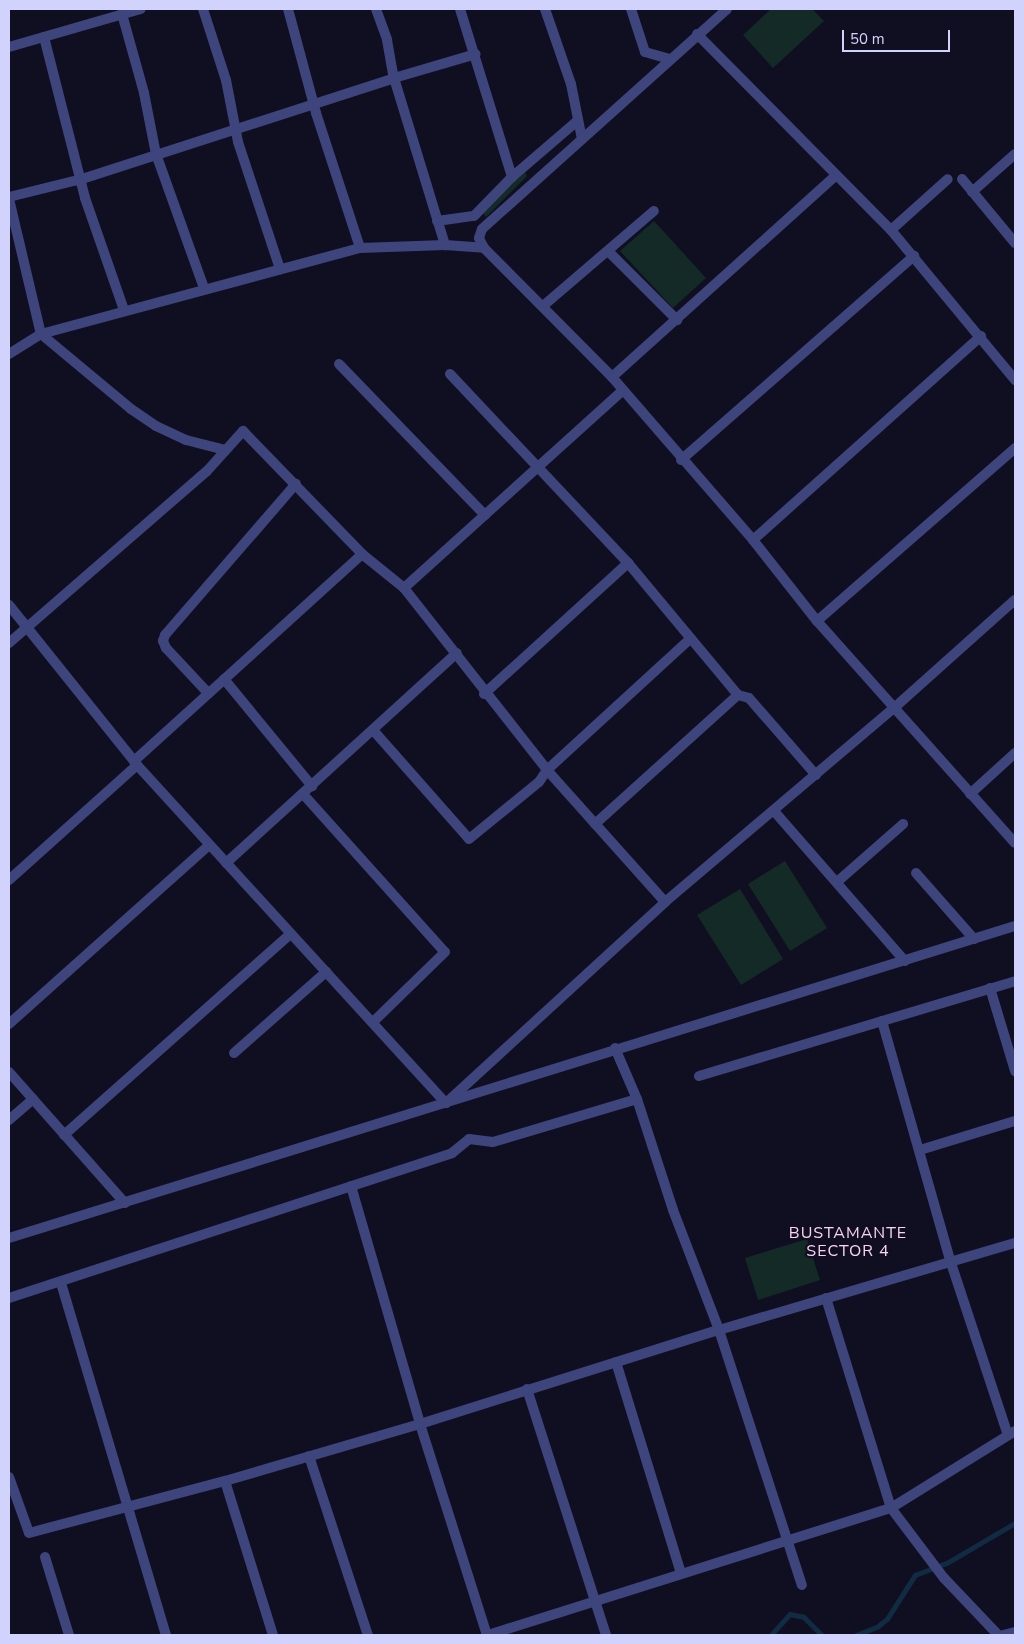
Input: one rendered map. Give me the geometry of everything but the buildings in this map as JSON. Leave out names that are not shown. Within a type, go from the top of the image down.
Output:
[{"type":"street","points":[[9,47],[141,9]]},
{"type":"street","points":[[203,9],[226,80],[236,129],[280,269]]},
{"type":"street","points":[[288,9],[315,104],[360,248]]},
{"type":"street","points":[[376,9],[387,40],[394,78],[444,245]]},
{"type":"street","points":[[460,9],[476,54],[512,177]]},
{"type":"street","points":[[545,9],[571,84],[576,122],[582,139]]},
{"type":"street","points":[[631,9],[645,52],[670,59]]},
{"type":"street","points":[[723,11],[482,229],[479,238],[484,248],[612,377],[681,460],[753,540],[817,621],[1015,843]]},
{"type":"street","points":[[122,14],[144,93],[156,154],[204,288]]},
{"type":"street","points":[[697,34],[835,176],[891,230],[981,336],[1015,380]]},
{"type":"street","points":[[44,37],[82,179],[85,198],[124,310]]},
{"type":"street","points":[[226,450],[186,440],[156,426],[131,409],[41,334],[9,198],[82,179],[394,78],[476,54]]},
{"type":"street","points":[[437,221],[474,216],[512,177],[576,122]]},
{"type":"street","points":[[972,192],[1015,154]]},
{"type":"street","points":[[612,377],[835,176]]},
{"type":"street","points":[[891,230],[948,179]]},
{"type":"street","points":[[962,179],[1015,243]]},
{"type":"street","points":[[543,306],[654,211]]},
{"type":"street","points":[[10,356],[41,334],[204,288],[360,248],[444,245],[484,248]]},
{"type":"street","points":[[608,251],[676,320]]},
{"type":"street","points":[[681,460],[914,256]]},
{"type":"street","points":[[753,540],[981,336]]},
{"type":"street","points":[[339,364],[485,515]]},
{"type":"street","points":[[450,374],[628,563],[689,640],[738,695],[749,698],[816,775]]},
{"type":"street","points":[[404,588],[623,390]]},
{"type":"street","points":[[9,643],[207,471],[242,431],[296,484],[362,554],[404,588],[457,653],[484,694],[547,770],[665,902]]},
{"type":"street","points":[[817,621],[1015,448]]},
{"type":"street","points":[[208,693],[166,648],[163,641],[165,635],[296,484]]},
{"type":"street","points":[[9,880],[208,693],[362,554]]},
{"type":"street","points":[[484,694],[628,563]]},
{"type":"street","points":[[446,1103],[665,902],[894,708],[1015,600]]},
{"type":"street","points":[[9,605],[28,626],[135,763],[446,1103]]},
{"type":"street","points":[[373,730],[469,840],[539,782],[547,770],[689,640]]},
{"type":"street","points":[[226,864],[457,653]]},
{"type":"street","points":[[224,679],[312,786]]},
{"type":"street","points":[[595,824],[738,695]]},
{"type":"street","points":[[970,794],[1015,753]]},
{"type":"street","points":[[303,794],[445,952],[373,1022]]},
{"type":"street","points":[[774,811],[906,961]]},
{"type":"street","points":[[837,882],[903,824]]},
{"type":"street","points":[[9,1024],[209,845]]},
{"type":"street","points":[[916,873],[974,939]]},
{"type":"street","points":[[9,1238],[446,1103],[615,1048],[906,961],[1015,926]]},
{"type":"street","points":[[64,1135],[290,934]]},
{"type":"street","points":[[234,1054],[326,972]]},
{"type":"street","points":[[699,1076],[1015,981]]},
{"type":"street","points":[[990,988],[1015,1071]]},
{"type":"street","points":[[351,1186],[420,1424],[487,1635],[681,1572],[789,1542],[890,1508],[1012,1433],[950,1260],[882,1021]]},
{"type":"street","points":[[615,1048],[637,1100],[673,1210],[719,1330],[802,1585]]},
{"type":"street","points":[[9,1072],[125,1203]]},
{"type":"street","points":[[9,1120],[32,1099]]},
{"type":"street","points":[[9,1298],[61,1283],[452,1153],[470,1139],[493,1142],[637,1100]]},
{"type":"street","points":[[920,1150],[1015,1121]]},
{"type":"street","points":[[9,1477],[29,1533],[225,1481],[420,1424],[719,1330],[950,1260],[1015,1243]]},
{"type":"street","points":[[61,1283],[129,1505],[132,1527],[166,1635]]},
{"type":"street","points":[[826,1298],[870,1434],[890,1508],[944,1578],[998,1635]]},
{"type":"street","points":[[616,1362],[681,1572]]},
{"type":"street","points":[[527,1389],[606,1635]]},
{"type":"street","points":[[309,1456],[368,1635]]},
{"type":"street","points":[[225,1481],[272,1635]]},
{"type":"street","points":[[45,1557],[69,1635]]},
{"type":"street","points":[[1003,1635],[1015,1632]]},
{"type":"green space","points":[[771,9],[812,9],[824,21],[773,68],[743,35]]},
{"type":"green space","points":[[525,172],[527,176],[486,217],[483,213],[494,200]]},
{"type":"green space","points":[[654,221],[706,278],[673,308],[620,251]]},
{"type":"green space","points":[[785,861],[827,928],[790,951],[748,884]]},
{"type":"green space","points":[[740,889],[783,959],[741,985],[697,915]]},
{"type":"green space","points":[[807,1239],[820,1280],[758,1300],[745,1258]]},
{"type":"waterway","points":[[856,1635],[877,1627],[887,1619],[915,1575],[947,1563],[1015,1523]]},
{"type":"waterway","points":[[771,1635],[790,1614],[804,1617],[822,1635]]},
{"type":"district","name":"BUSTAMANTE SECTOR 4","points":[[848,1242]]}]
